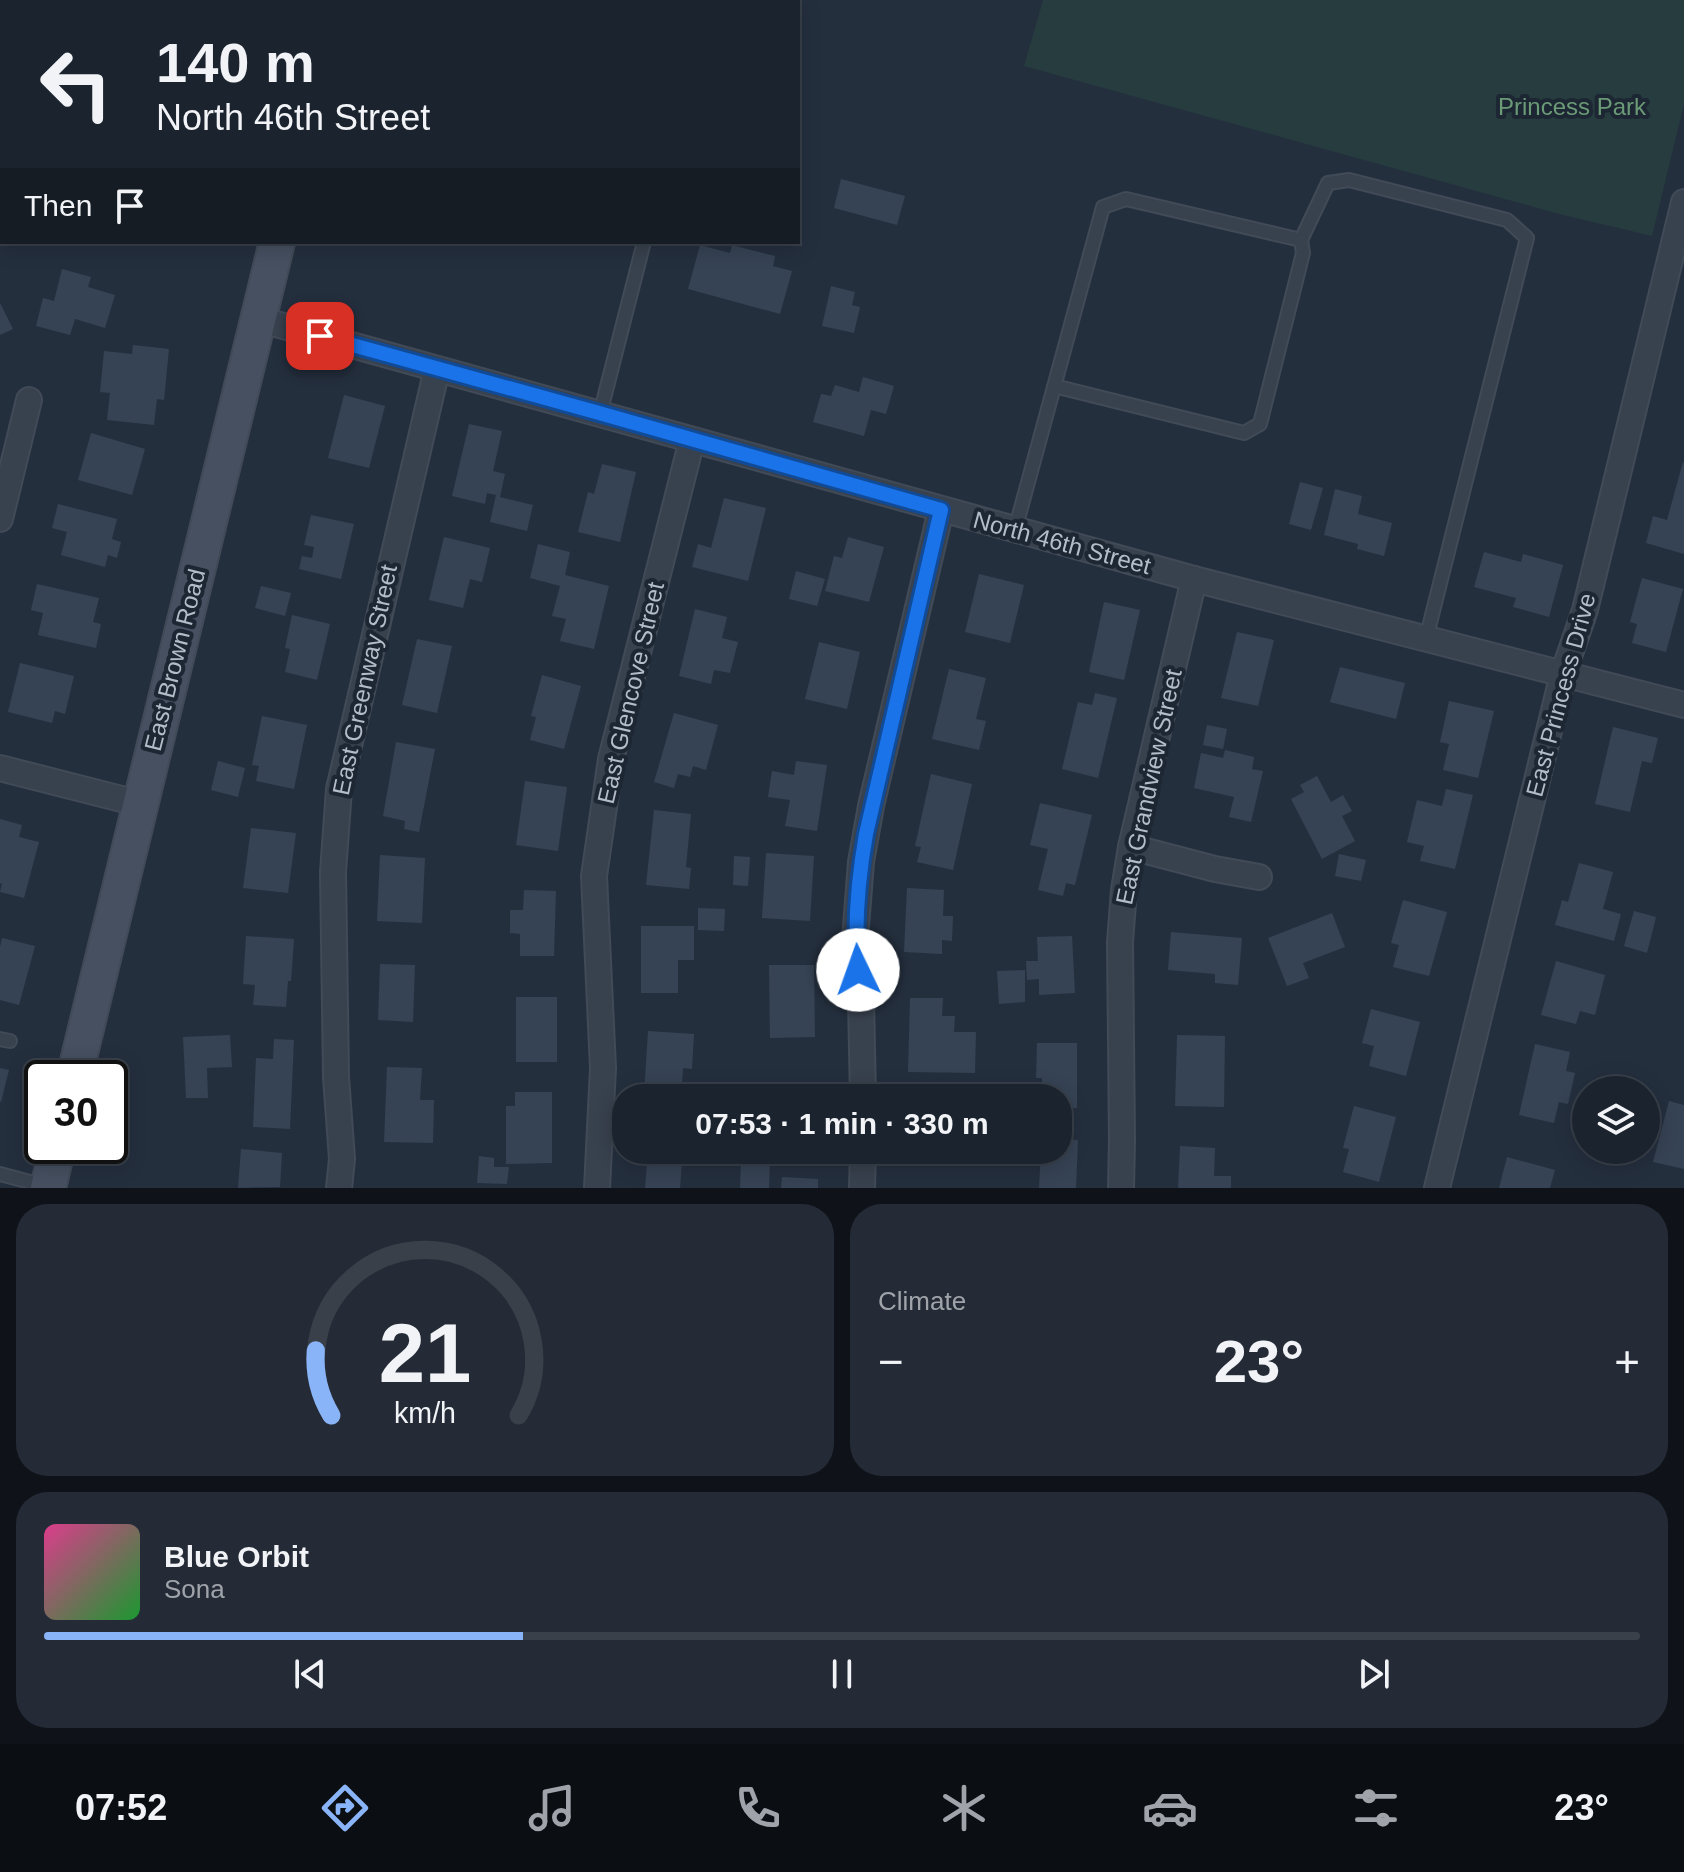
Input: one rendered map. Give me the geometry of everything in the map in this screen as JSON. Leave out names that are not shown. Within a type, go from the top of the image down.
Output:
[{"type":"main road","name":"East Brown Road","points":[[78,1060],[277,244]]},
{"type":"main road","points":[[48,1187],[54,1164]]},
{"type":"street","name":"East Princess Drive","points":[[1437,1188],[1563,674],[1585,610],[1684,202]]},
{"type":"street","name":"North 46th Street","points":[[258,319],[1194,579],[1684,705]]},
{"type":"street","name":"East Greenway Street","points":[[339,1188],[342,1159],[336,1077],[333,872],[339,789],[437,369]]},
{"type":"street","points":[[0,519],[29,400]]},
{"type":"street","name":"East Glencove Street","points":[[597,1188],[603,1068],[594,876],[611,759],[692,440]]},
{"type":"street","points":[[863,1084],[861,1000],[855,940],[861,862],[871,806],[941,510]]},
{"type":"street","name":"East Grandview Street","points":[[1121,1188],[1120,942],[1124,890],[1131,847],[1194,579]]},
{"type":"street","points":[[0,768],[141,804]]},
{"type":"street","points":[[1131,847],[1259,877]]},
{"type":"street","points":[[862,1188],[863,1164]]},
{"type":"lane","points":[[1054,386],[1244,433],[1260,424],[1303,253],[1301,240],[1328,183],[1349,180],[1507,220],[1527,238],[1426,639]]},
{"type":"lane","points":[[1015,530],[1103,207],[1126,199],[1301,240]]},
{"type":"lane","points":[[600,414],[643,244]]},
{"type":"lane","points":[[0,1174],[48,1187]]},
{"type":"green space","name":"Princess Park","points":[[1043,0],[1684,0],[1684,104],[1652,236],[1559,214],[1024,66]]},
{"type":"building","points":[[841,179],[905,196],[897,225],[834,208]]},
{"type":"building","points":[[700,245],[730,253],[732,245],[775,256],[773,266],[792,271],[780,314],[688,289]]},
{"type":"building","points":[[62,269],[91,277],[88,287],[115,295],[105,328],[75,319],[70,335],[36,326],[43,298],[54,301]]},
{"type":"building","points":[[831,286],[855,292],[852,305],[860,307],[854,333],[822,326]]},
{"type":"building","points":[[0,303],[13,329],[0,335]]},
{"type":"building","points":[[133,345],[169,349],[164,400],[157,399],[154,425],[107,420],[110,393],[100,392],[104,351],[132,354]]},
{"type":"building","points":[[863,377],[894,386],[886,414],[871,410],[864,436],[813,422],[821,394],[831,396],[835,385],[859,392]]},
{"type":"building","points":[[344,395],[385,406],[369,468],[328,458]]},
{"type":"building","points":[[469,424],[502,431],[493,471],[505,474],[500,497],[533,505],[527,531],[490,522],[496,495],[487,493],[485,504],[452,496]]},
{"type":"building","points":[[91,433],[145,449],[132,495],[78,480]]},
{"type":"building","points":[[1683,462],[1684,554],[1646,543],[1653,516],[1667,520]]},
{"type":"building","points":[[602,464],[636,472],[620,542],[578,532],[588,492],[594,494]]},
{"type":"building","points":[[1300,482],[1323,488],[1311,530],[1289,524]]},
{"type":"building","points":[[1335,489],[1362,496],[1358,514],[1392,523],[1384,556],[1357,549],[1358,544],[1324,535]]},
{"type":"building","points":[[724,498],[766,508],[748,581],[692,567],[698,544],[711,548]]},
{"type":"building","points":[[58,504],[117,519],[112,539],[121,542],[117,558],[108,555],[105,567],[61,555],[67,532],[52,528]]},
{"type":"building","points":[[311,515],[354,524],[341,579],[299,569],[302,556],[312,558],[314,547],[304,545]]},
{"type":"building","points":[[444,537],[490,548],[482,582],[470,579],[463,608],[429,600]]},
{"type":"building","points":[[848,537],[884,547],[869,602],[825,591],[834,556],[842,558]]},
{"type":"building","points":[[538,544],[570,552],[565,575],[609,586],[594,649],[560,641],[566,619],[552,616],[560,586],[530,578]]},
{"type":"building","points":[[1484,552],[1521,562],[1523,554],[1563,565],[1549,617],[1513,607],[1516,598],[1474,587]]},
{"type":"building","points":[[796,571],[825,579],[817,606],[789,599]]},
{"type":"building","points":[[979,574],[1024,585],[1010,643],[965,632]]},
{"type":"building","points":[[1642,578],[1683,589],[1666,652],[1632,643],[1637,624],[1630,622]]},
{"type":"building","points":[[37,584],[99,598],[93,622],[101,624],[96,648],[38,635],[43,613],[31,610]]},
{"type":"building","points":[[261,586],[291,593],[285,616],[255,608]]},
{"type":"building","points":[[1104,602],[1140,610],[1124,680],[1089,672]]},
{"type":"building","points":[[695,609],[727,617],[722,638],[738,642],[730,673],[714,670],[711,684],[679,676]]},
{"type":"building","points":[[292,615],[330,624],[317,680],[285,672],[290,649],[285,648]]},
{"type":"building","points":[[1237,632],[1274,640],[1258,706],[1221,698]]},
{"type":"building","points":[[417,639],[452,646],[437,713],[402,705]]},
{"type":"building","points":[[819,642],[860,652],[847,709],[805,699]]},
{"type":"building","points":[[20,663],[74,676],[65,714],[55,711],[52,723],[8,712]]},
{"type":"building","points":[[1340,667],[1405,683],[1396,719],[1330,702]]},
{"type":"building","points":[[949,669],[986,678],[976,719],[986,721],[979,750],[932,739]]},
{"type":"building","points":[[542,675],[581,686],[564,749],[530,740],[536,717],[531,716]]},
{"type":"building","points":[[1095,693],[1117,698],[1098,778],[1062,769],[1078,702],[1092,705]]},
{"type":"building","points":[[1449,701],[1494,711],[1478,778],[1443,770],[1449,744],[1440,742]]},
{"type":"building","points":[[674,713],[718,725],[706,770],[693,766],[690,777],[678,774],[674,788],[654,782]]},
{"type":"building","points":[[262,716],[307,725],[294,789],[256,781],[259,766],[252,765]]},
{"type":"building","points":[[1207,725],[1227,729],[1223,749],[1203,745]]},
{"type":"building","points":[[1613,727],[1658,738],[1652,763],[1642,761],[1630,812],[1595,804]]},
{"type":"building","points":[[396,742],[435,749],[419,832],[404,829],[405,821],[383,816]]},
{"type":"building","points":[[1225,750],[1254,757],[1252,769],[1263,771],[1251,822],[1229,817],[1234,797],[1194,788],[1201,753],[1223,758]]},
{"type":"building","points":[[218,761],[245,768],[238,797],[211,790]]},
{"type":"building","points":[[796,761],[827,765],[817,831],[785,826],[790,800],[768,797],[772,771],[794,775]]},
{"type":"building","points":[[931,774],[972,784],[953,870],[917,862],[921,847],[915,846]]},
{"type":"building","points":[[1317,776],[1331,802],[1343,795],[1352,811],[1342,816],[1355,841],[1322,859],[1291,799],[1304,792],[1300,785]]},
{"type":"building","points":[[525,781],[567,787],[558,851],[516,845]]},
{"type":"building","points":[[1446,789],[1473,795],[1455,869],[1420,861],[1424,846],[1407,842],[1417,800],[1442,806]]},
{"type":"building","points":[[1040,803],[1092,815],[1075,885],[1066,883],[1063,896],[1038,890],[1048,849],[1030,845]]},
{"type":"building","points":[[654,810],[691,814],[686,867],[691,868],[689,889],[646,885]]},
{"type":"building","points":[[0,819],[22,825],[19,837],[39,842],[24,898],[0,892]]},
{"type":"building","points":[[251,828],[296,833],[288,893],[243,888]]},
{"type":"building","points":[[766,853],[814,856],[810,921],[762,918]]},
{"type":"building","points":[[1339,854],[1366,860],[1361,881],[1335,876]]},
{"type":"building","points":[[380,855],[425,858],[422,923],[377,921]]},
{"type":"building","points":[[734,856],[750,857],[748,886],[733,885]]},
{"type":"building","points":[[1579,863],[1613,872],[1603,909],[1621,914],[1614,941],[1555,925],[1562,900],[1568,902]]},
{"type":"building","points":[[907,888],[944,890],[943,916],[953,916],[952,941],[942,940],[942,954],[904,952]]},
{"type":"building","points":[[524,890],[556,891],[554,956],[520,956],[520,934],[510,933],[510,910],[523,910]]},
{"type":"building","points":[[1403,900],[1447,912],[1429,976],[1393,967],[1399,945],[1391,943]]},
{"type":"building","points":[[698,908],[725,909],[724,931],[698,930]]},
{"type":"building","points":[[1634,911],[1656,917],[1647,953],[1624,946]]},
{"type":"building","points":[[1332,913],[1345,947],[1303,963],[1309,978],[1287,986],[1268,938]]},
{"type":"building","points":[[641,926],[694,926],[694,960],[678,960],[678,993],[641,993]]},
{"type":"building","points":[[1171,932],[1242,938],[1238,985],[1215,983],[1215,974],[1168,970]]},
{"type":"building","points":[[246,936],[294,939],[286,1007],[253,1005],[255,985],[243,984]]},
{"type":"building","points":[[1072,936],[1075,993],[1039,995],[1039,979],[1027,980],[1026,961],[1038,961],[1037,937]]},
{"type":"building","points":[[2,938],[35,946],[19,1005],[0,1000]]},
{"type":"building","points":[[1556,961],[1605,975],[1595,1015],[1580,1011],[1576,1024],[1541,1015]]},
{"type":"building","points":[[380,964],[415,965],[413,1022],[378,1020]]},
{"type":"building","points":[[769,965],[814,965],[815,1037],[770,1038]]},
{"type":"building","points":[[1025,970],[1025,1002],[999,1004],[997,971]]},
{"type":"building","points":[[516,997],[557,997],[557,1062],[516,1062]]},
{"type":"building","points":[[910,998],[943,998],[942,1016],[955,1016],[954,1032],[976,1032],[975,1073],[908,1072]]},
{"type":"building","points":[[1371,1009],[1420,1022],[1406,1076],[1369,1066],[1374,1046],[1362,1043]]},
{"type":"building","points":[[648,1031],[694,1034],[692,1069],[683,1068],[682,1084],[645,1084]]},
{"type":"building","points":[[230,1035],[232,1067],[207,1068],[208,1098],[186,1098],[183,1037]]},
{"type":"building","points":[[1177,1035],[1225,1036],[1224,1107],[1175,1106]]},
{"type":"building","points":[[274,1039],[294,1040],[290,1129],[253,1127],[256,1058],[273,1059]]},
{"type":"building","points":[[1037,1043],[1077,1043],[1077,1108],[1072,1108],[1072,1084],[1042,1084],[1042,1078],[1036,1078]]},
{"type":"building","points":[[1535,1044],[1570,1052],[1566,1071],[1575,1073],[1568,1104],[1559,1102],[1554,1123],[1519,1115]]},
{"type":"building","points":[[387,1067],[422,1068],[420,1100],[434,1100],[433,1143],[384,1142]]},
{"type":"building","points":[[0,1068],[9,1070],[1,1102],[0,1101]]},
{"type":"building","points":[[515,1092],[552,1092],[552,1163],[506,1164],[506,1106],[515,1106]]},
{"type":"building","points":[[1669,1101],[1684,1105],[1684,1169],[1660,1164],[1660,1135]]},
{"type":"building","points":[[1354,1106],[1396,1117],[1379,1182],[1343,1172],[1349,1149],[1343,1148]]},
{"type":"building","points":[[1072,1140],[1078,1140],[1076,1188],[1039,1188],[1040,1164],[1072,1164]]},
{"type":"building","points":[[1180,1146],[1215,1148],[1214,1176],[1231,1176],[1231,1188],[1178,1188]]},
{"type":"building","points":[[241,1149],[282,1153],[280,1187],[238,1188]]},
{"type":"building","points":[[479,1156],[494,1158],[494,1167],[509,1167],[507,1184],[477,1183]]},
{"type":"building","points":[[1507,1157],[1555,1170],[1550,1188],[1499,1188]]},
{"type":"building","points":[[647,1164],[682,1164],[680,1188],[645,1188]]},
{"type":"building","points":[[741,1164],[770,1164],[769,1188],[740,1188]]},
{"type":"building","points":[[782,1177],[818,1179],[818,1188],[781,1188]]},
{"type":"route","points":[[320,336],[941,510],[871,806],[861,862],[855,940],[858,970]]}]
